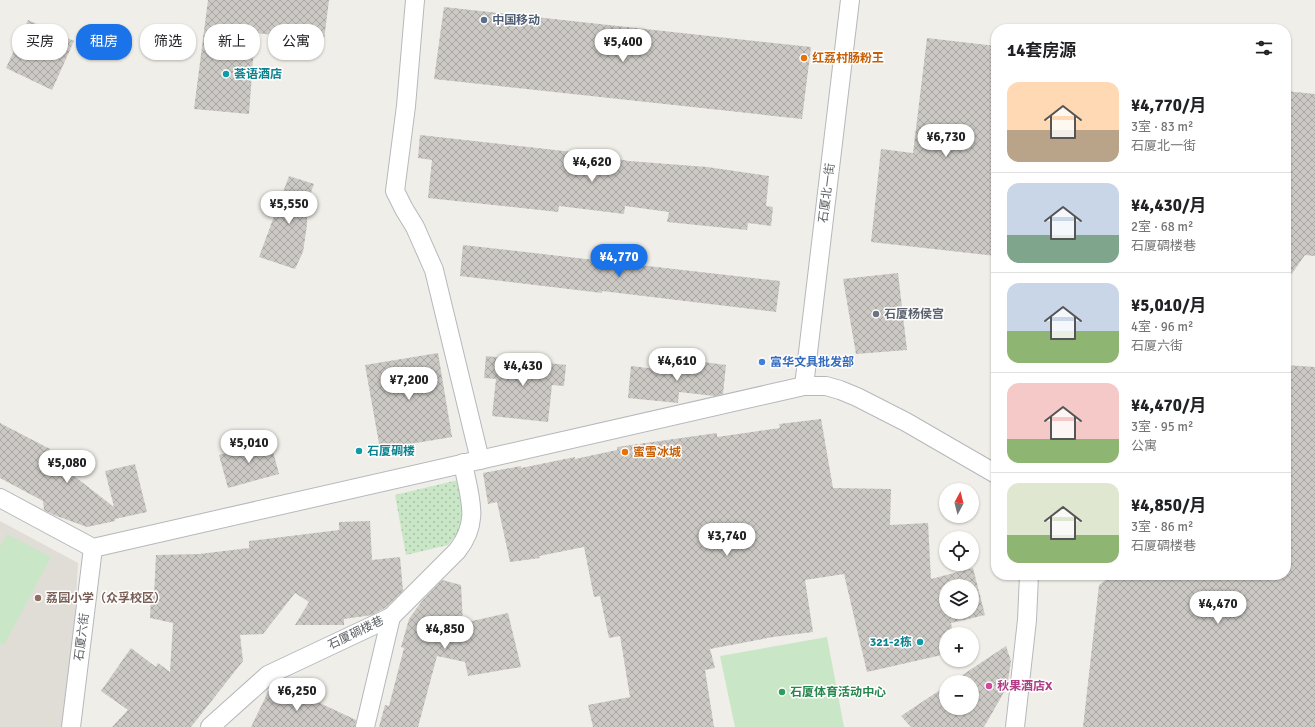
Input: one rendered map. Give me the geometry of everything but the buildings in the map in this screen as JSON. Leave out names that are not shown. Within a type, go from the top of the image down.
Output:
[{"type":"street","points":[[415,0],[406,106],[395,191],[415,227],[434,270],[480,460]]},
{"type":"street","name":"石厦北一街","points":[[804,386],[850,0]]},
{"type":"street","points":[[0,498],[93,548],[804,386],[826,386],[857,397],[906,422],[991,471]]},
{"type":"street","name":"石厦碉楼巷","points":[[210,727],[268,676],[391,617],[457,551],[464,541],[471,521],[471,509],[463,463]]},
{"type":"street","name":"石厦六街","points":[[71,727],[93,548]]},
{"type":"street","points":[[1015,727],[1027,620],[1029,580]]},
{"type":"street","points":[[365,727],[391,617]]},
{"type":"shaded area","name":"荔园小学（众孚校区）","points":[[0,521],[78,563],[74,632],[63,727],[0,727]]},
{"type":"green space","points":[[458,480],[464,508],[461,526],[456,535],[448,545],[406,555],[395,495]]},
{"type":"green space","points":[[7,534],[51,557],[4,645],[0,643],[0,547]]},
{"type":"green space","name":"石厦体育活动中心","points":[[827,637],[844,727],[735,727],[720,656]]},
{"type":"place","name":"中国移动","points":[[484,20]]},
{"type":"place","name":"红荔村肠粉王","points":[[804,58]]},
{"type":"place","name":"荟语酒店","points":[[226,74]]},
{"type":"place","name":"石厦杨侯宫","points":[[876,314]]},
{"type":"place","name":"富华文具批发部","points":[[762,362]]},
{"type":"place","name":"石厦碉楼","points":[[359,451]]},
{"type":"place","name":"蜜雪冰城","points":[[625,452]]},
{"type":"place","name":"荔园小学（众孚校区）","points":[[38,598]]},
{"type":"place","name":"321-2栋","points":[[920,642]]},
{"type":"place","name":"秋果酒店X","points":[[989,686]]},
{"type":"place","name":"石厦体育活动中心","points":[[782,692]]}]
